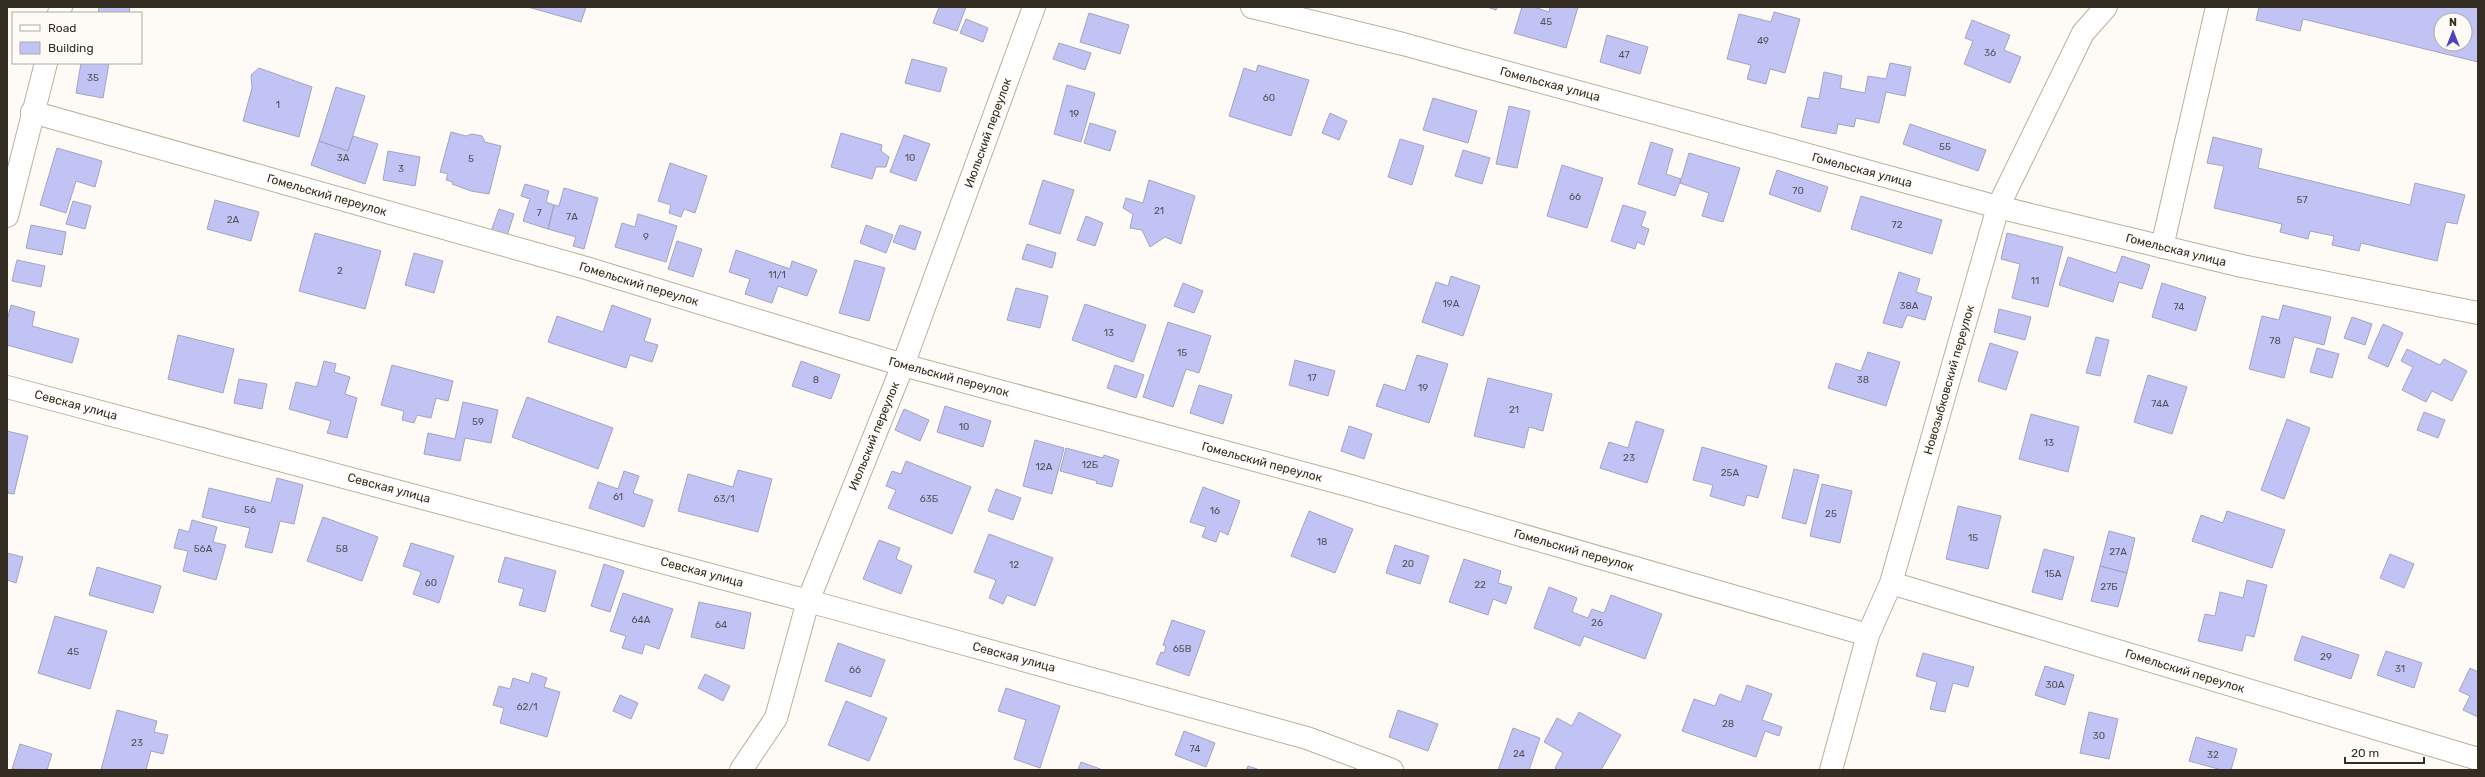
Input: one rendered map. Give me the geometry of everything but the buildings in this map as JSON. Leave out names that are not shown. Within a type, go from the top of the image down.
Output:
[{"type":"street","name":"Июльский переулок","points":[[741,770],[776,718],[808,601],[903,365],[1034,7]]},
{"type":"street","name":"Гомельская улица","points":[[1252,7],[1403,44],[1998,207],[2242,266],[2478,313]]},
{"type":"street","name":"Новозыбковский переулок","points":[[1831,770],[1868,634],[1891,583],[1998,207],[2083,33],[2106,7]]},
{"type":"street","points":[[2162,247],[2217,7]]},
{"type":"street","points":[[7,216],[32,112],[46,64]]},
{"type":"street","name":"Гомельский переулок","points":[[32,112],[586,268],[903,365],[1351,486],[1868,634]]},
{"type":"street","name":"Севская улица","points":[[7,387],[808,601],[1307,738],[1392,770]]},
{"type":"street","name":"Гомельский переулок","points":[[1891,583],[2478,759]]}]
